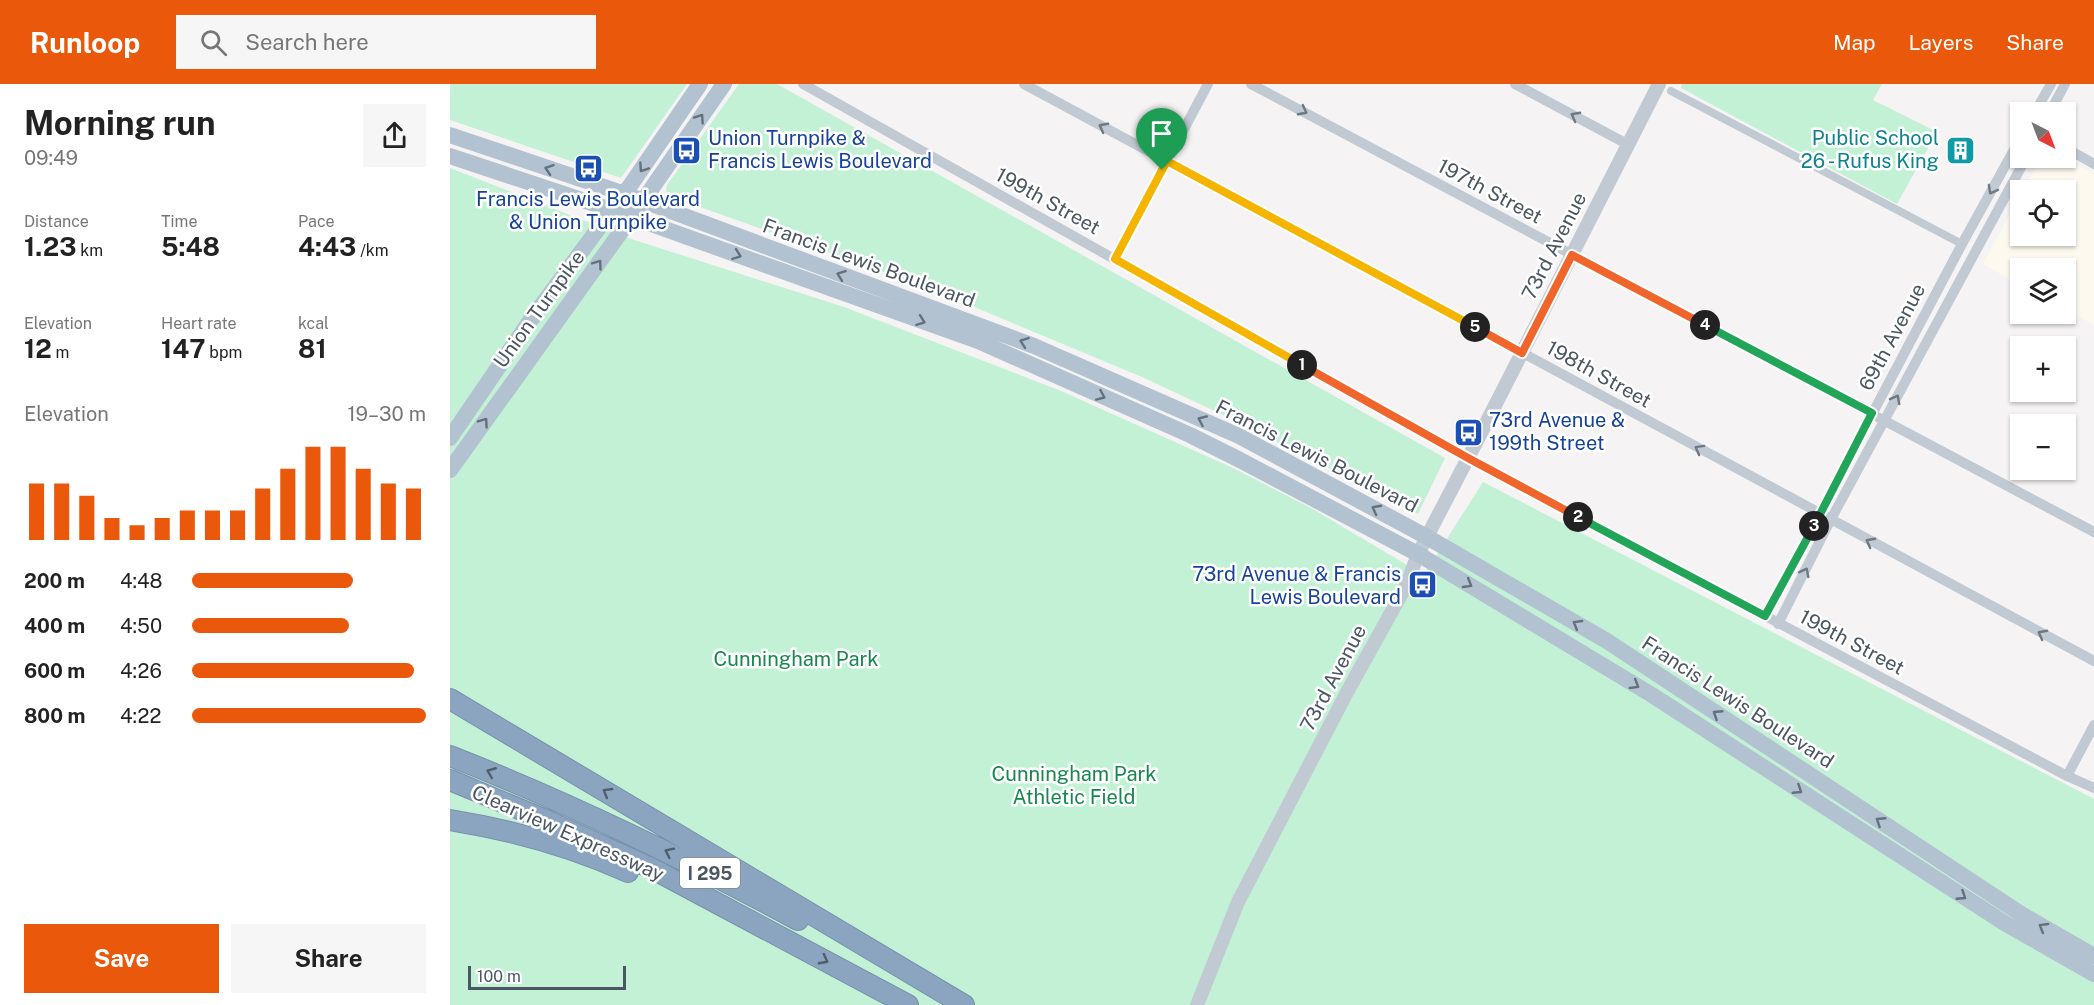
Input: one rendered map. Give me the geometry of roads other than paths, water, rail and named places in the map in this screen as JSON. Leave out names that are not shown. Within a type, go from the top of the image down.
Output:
[{"type":"highway","points":[[450,699],[964,1005]]},
{"type":"highway","name":"Clearview Expressway","points":[[450,756],[556,799],[663,849],[964,1005]]},
{"type":"highway","name":"Clearview Expressway","points":[[450,780],[653,869],[908,1005]]},
{"type":"highway","points":[[450,820],[516,832],[573,849],[797,945]]},
{"type":"main road","name":"Union Turnpike","points":[[450,438],[530,321],[625,194],[700,84]]},
{"type":"main road","name":"Union Turnpike","points":[[450,470],[632,218],[724,84]]},
{"type":"main road","name":"Francis Lewis Boulevard","points":[[450,135],[625,194],[1035,346],[1239,436],[1427,537],[1607,641],[2021,914],[2094,956]]},
{"type":"main road","name":"Francis Lewis Boulevard","points":[[450,156],[612,210],[978,341],[1190,435],[1418,554],[1652,695],[2006,924],[2094,974]]},
{"type":"street","name":"199th Street","points":[[803,84],[1468,458],[1778,624],[2094,788]]},
{"type":"street","name":"198th Street","points":[[1024,84],[1830,521],[2094,661]]},
{"type":"street","points":[[1115,259],[1208,84]]},
{"type":"street","name":"197th Street","points":[[1251,84],[2094,532]]},
{"type":"street","points":[[1515,84],[1627,144]]},
{"type":"street","points":[[2040,102],[2050,84]]},
{"type":"street","points":[[2055,102],[2065,84]]},
{"type":"street","points":[[1665,87],[1962,244]]},
{"type":"street","name":"73rd Avenue","points":[[1197,1005],[1238,902],[1346,694],[1407,584],[1418,554],[1627,144],[1665,87]]},
{"type":"street","points":[[2076,154],[2094,164]]},
{"type":"street","name":"69th Avenue","points":[[1765,616],[2010,157]]},
{"type":"street","name":"69th Avenue","points":[[1778,624],[1830,521],[2021,168]]},
{"type":"street","points":[[2067,776],[2094,725]]},
{"type":"place","name":"Union Turnpike & Francis Lewis Boulevard","points":[[687,150]]},
{"type":"place","name":"Public School 26 - Rufus King","points":[[1960,150]]},
{"type":"place","name":"Francis Lewis Boulevard & Union Turnpike","points":[[588,169]]},
{"type":"place","name":"73rd Avenue & 199th Street","points":[[1468,432]]},
{"type":"place","name":"73rd Avenue & Francis Lewis Boulevard","points":[[1422,585]]},
{"type":"park label","name":"Cunningham Park","points":[[796,659]]},
{"type":"park label","name":"Cunningham Park Athletic Field","points":[[1074,786]]}]
